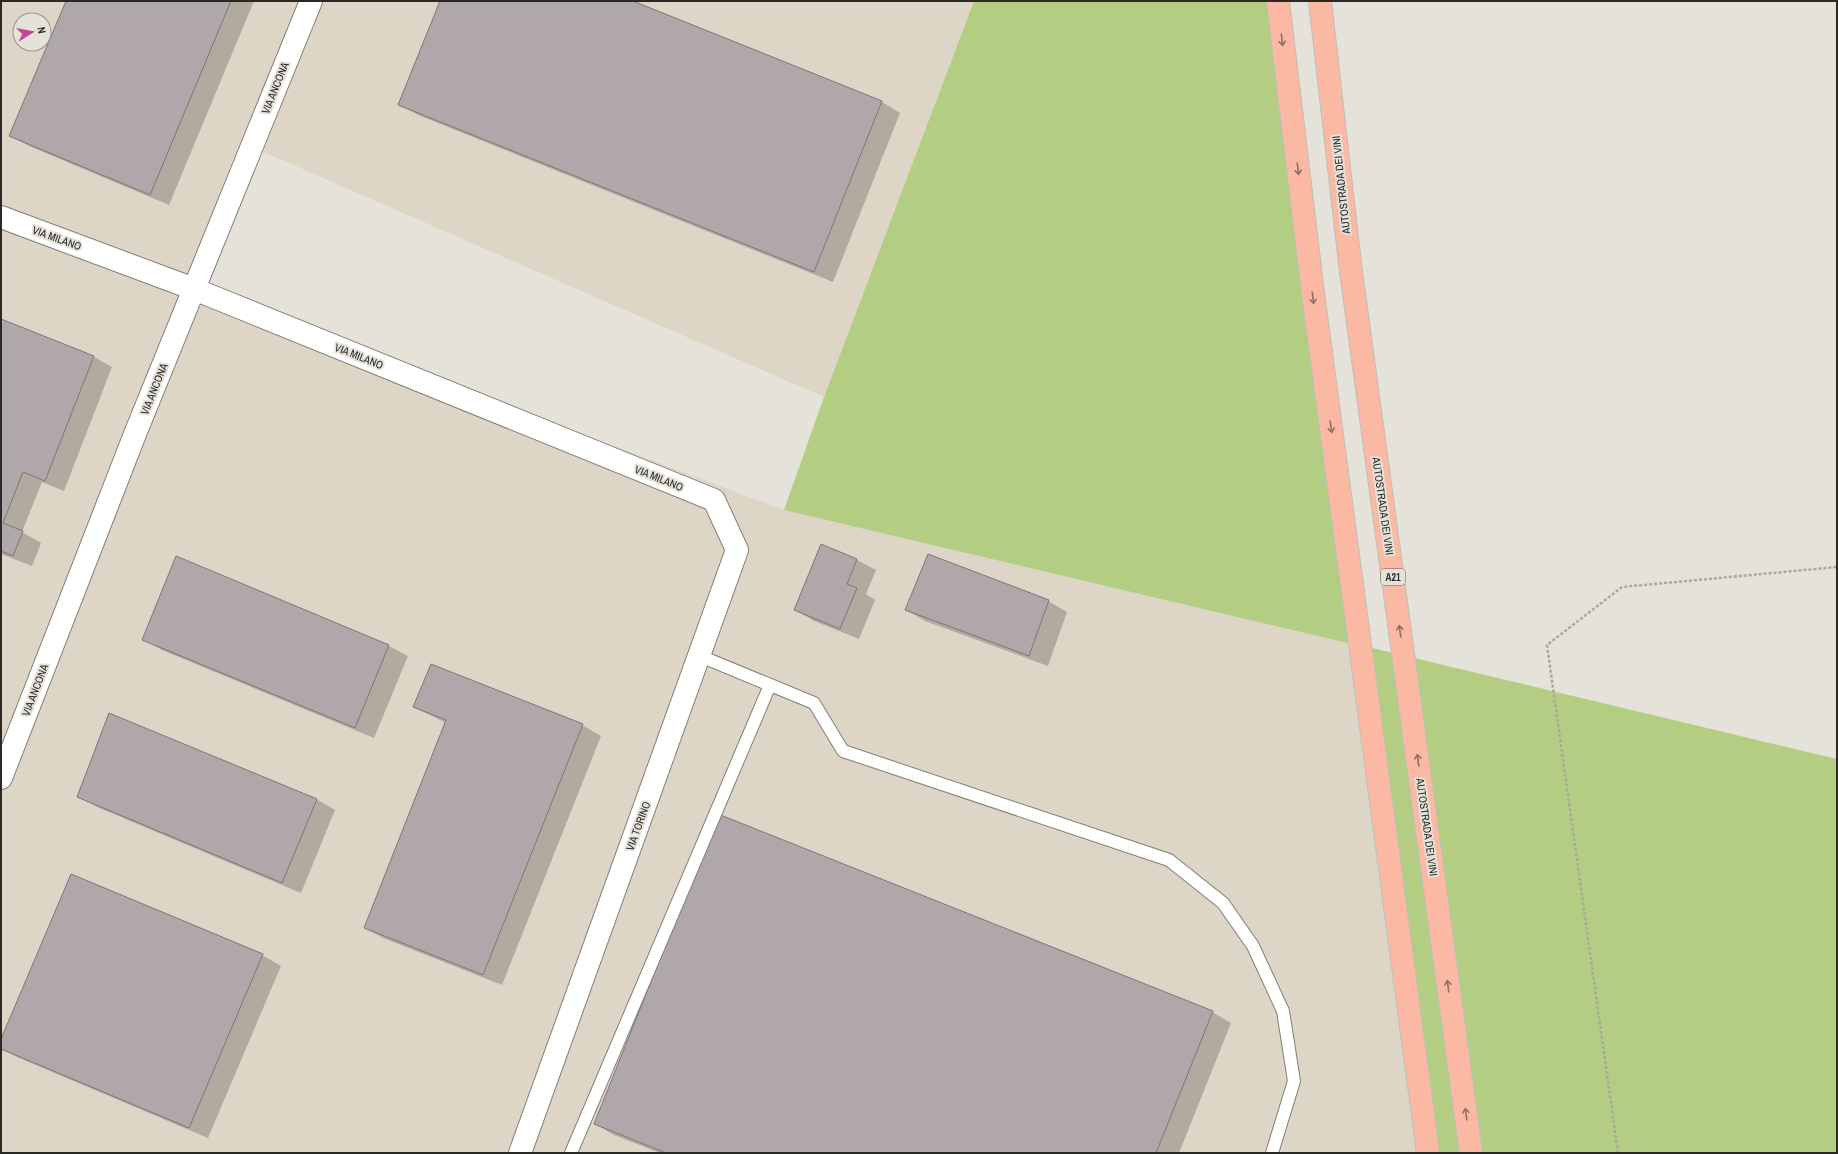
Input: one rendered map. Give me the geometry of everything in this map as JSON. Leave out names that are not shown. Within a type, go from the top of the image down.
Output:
[{"type":"highway","points":[[1278,1],[1316,316],[1428,1153]]},
{"type":"highway","name":"AUTOSTRADA DEI VINI","points":[[1320,1],[1351,272],[1471,1153]]},
{"type":"street","name":"VIA ANCONA","points":[[1,778],[132,441],[311,1]]},
{"type":"street","name":"VIA MILANO","points":[[1,217],[194,289],[714,500]]},
{"type":"street","name":"VIA TORINO","points":[[520,1153],[737,550],[714,500]]},
{"type":"lane","points":[[700,656],[814,703],[843,751],[1169,860],[1223,903],[1253,946],[1284,1011],[1294,1081],[1272,1153]]},
{"type":"lane","points":[[571,1153],[770,685]]},
{"type":"path","points":[[1618,1153],[1548,645],[1622,588],[1837,567]]},
{"type":"shaded area","points":[[1,1],[974,1],[824,397],[252,147],[194,289],[784,510],[1364,647],[1423,1153],[1,1153]]},
{"type":"green space","points":[[974,1],[1277,1],[1364,646],[1837,759],[1837,1153],[1423,1153],[1364,647],[784,510],[824,397]]},
{"type":"building","points":[[66,1],[231,1],[150,195],[9,136],[44,52],[52,52],[52,34]]},
{"type":"building","points":[[440,1],[633,1],[882,101],[814,272],[398,105]]},
{"type":"building","points":[[1,319],[94,356],[45,481],[23,472],[3,523],[23,531],[13,556],[1,551]]},
{"type":"building","points":[[821,544],[857,559],[847,584],[857,588],[840,629],[794,610]]},
{"type":"building","points":[[928,554],[1049,600],[1029,656],[905,610]]},
{"type":"building","points":[[176,556],[389,645],[355,728],[142,640]]},
{"type":"building","points":[[431,664],[583,724],[483,975],[364,928],[446,720],[413,707]]},
{"type":"building","points":[[109,713],[317,799],[282,883],[77,797]]},
{"type":"building","points":[[718,814],[1213,1011],[1156,1153],[666,1153],[594,1124]]},
{"type":"building","points":[[71,874],[263,954],[189,1128],[1,1049],[1,1039]]}]
